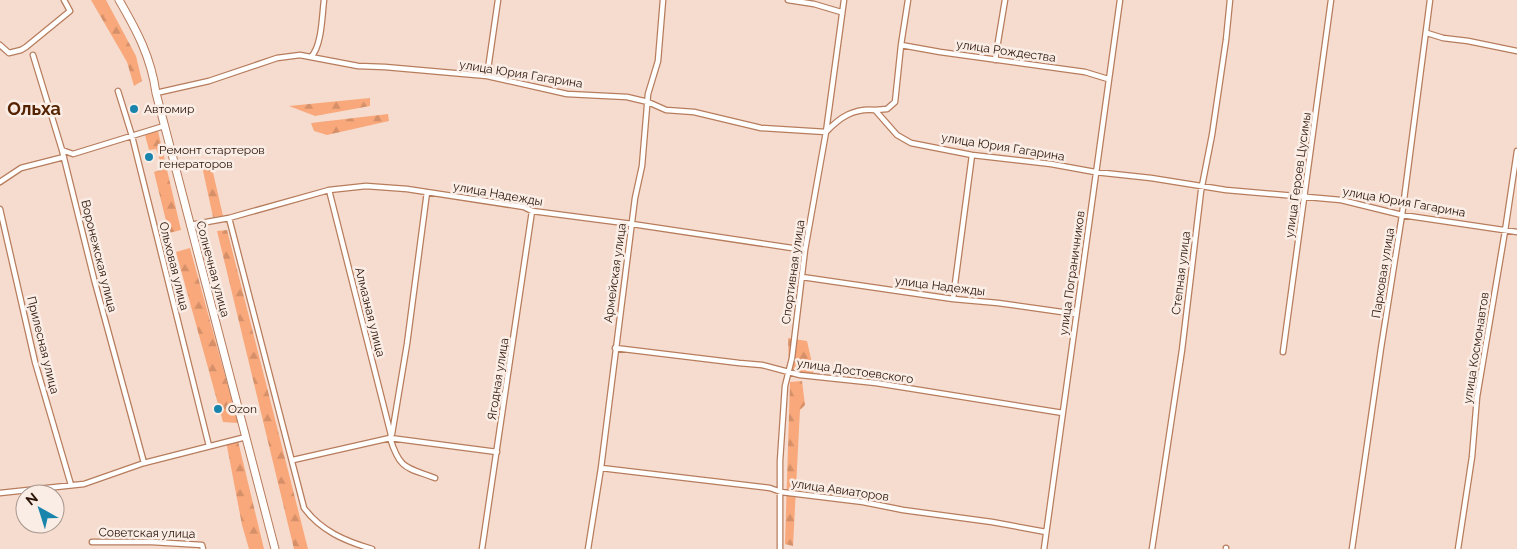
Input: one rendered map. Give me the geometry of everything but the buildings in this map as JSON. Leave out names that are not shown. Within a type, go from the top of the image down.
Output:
[{"type":"street","points":[[0,45],[9,53],[21,50],[70,11],[64,0]]},
{"type":"street","name":"Солнечная улица","points":[[119,0],[148,55],[154,75],[156,93],[164,126],[275,549]]},
{"type":"street","points":[[311,57],[318,46],[324,0]]},
{"type":"street","points":[[487,76],[498,0]]},
{"type":"street","name":"Армейская улица","points":[[588,549],[601,468],[635,198],[642,166],[648,94],[658,61],[663,0]]},
{"type":"street","points":[[788,0],[814,4],[841,12]]},
{"type":"street","name":"Спортивная улица","points":[[780,549],[781,452],[785,386],[792,358],[805,250],[826,132],[844,0]]},
{"type":"street","points":[[826,132],[848,113],[864,109],[887,109],[894,102],[900,45],[908,0]]},
{"type":"street","points":[[995,60],[1005,0]]},
{"type":"street","name":"улица Пограничников","points":[[1044,549],[1120,0]]},
{"type":"street","name":"Степная улица","points":[[1152,549],[1182,350],[1202,186],[1212,135],[1230,0]]},
{"type":"street","name":"улица Героев Цусимы","points":[[1283,352],[1331,0]]},
{"type":"street","name":"Парковая улица","points":[[1352,549],[1402,215],[1430,0]]},
{"type":"street","points":[[1427,33],[1443,38],[1517,51]]},
{"type":"street","name":"улица Рождества","points":[[900,45],[1085,72],[1108,79]]},
{"type":"street","name":"Воронежская улица","points":[[33,55],[62,150],[94,279],[144,463]]},
{"type":"street","name":"улица Юрия Гагарина","points":[[156,93],[209,81],[277,58],[300,55],[358,66],[487,76],[567,94],[627,98],[648,102],[666,110],[694,112],[761,128],[826,132]]},
{"type":"street","name":"Ольховая улица","points":[[118,91],[132,136],[209,446]]},
{"type":"street","name":"улица Юрия Гагарина","points":[[875,110],[897,135],[911,143],[972,155],[1051,164],[1095,172],[1202,186],[1305,198],[1341,200],[1402,215],[1517,232]]},
{"type":"street","points":[[62,150],[73,154],[164,126]]},
{"type":"street","name":"улица Космонавтов","points":[[1458,549],[1472,457],[1477,397],[1517,151]]},
{"type":"street","points":[[953,299],[972,155]]},
{"type":"street","points":[[0,182],[21,168],[64,158]]},
{"type":"street","name":"улица Надежды","points":[[190,225],[229,218],[329,190],[366,186],[407,189],[524,207],[532,212],[632,224],[805,250]]},
{"type":"street","name":"Алмазная улица","points":[[329,190],[395,456],[401,464],[435,478]]},
{"type":"street","points":[[391,437],[407,344],[427,192]]},
{"type":"street","name":"Прилесная улица","points":[[0,209],[35,362],[71,485]]},
{"type":"street","name":"Ягодная улица","points":[[482,549],[532,212]]},
{"type":"street","points":[[229,218],[252,312],[293,460],[302,502],[310,515],[325,529],[345,541],[372,549]]},
{"type":"street","name":"улица Надежды","points":[[802,277],[953,299],[1076,314]]},
{"type":"street","name":"улица Достоевского","points":[[615,348],[762,365],[800,375],[876,382],[1063,413]]},
{"type":"street","points":[[0,493],[84,484],[144,463],[246,437]]},
{"type":"street","points":[[293,460],[391,437],[497,452]]},
{"type":"street","name":"улица Авиаторов","points":[[601,468],[770,488],[780,492],[863,502],[1046,532]]},
{"type":"street","name":"Советская улица","points":[[92,542],[152,542],[202,547]]},
{"type":"street","points":[[152,542],[154,549]]},
{"type":"green space","points":[[91,0],[106,0],[136,56],[142,81],[134,86],[127,62]]},
{"type":"green space","points":[[370,98],[370,106],[315,116],[289,106]]},
{"type":"green space","points":[[388,114],[389,121],[327,135],[314,131],[311,123]]},
{"type":"green space","points":[[158,131],[181,230],[169,233],[154,172],[163,169],[156,149],[149,150],[145,135]]},
{"type":"green space","points":[[202,166],[212,168],[223,216],[213,217]]},
{"type":"green space","points":[[227,230],[308,549],[294,549],[217,231]]},
{"type":"green space","points":[[190,248],[238,423],[223,422],[176,252]]},
{"type":"green space","points":[[788,338],[807,341],[814,372],[809,377],[789,369]]},
{"type":"green space","points":[[802,381],[805,405],[800,410],[793,546],[785,544],[790,382]]},
{"type":"green space","points":[[226,441],[238,441],[264,549],[249,549],[242,525]]},
{"type":"place","name":"Автомир","points":[[134,109]]},
{"type":"place","name":"Ремонт стартеров генераторов","points":[[149,157]]},
{"type":"place","name":"Ozon","points":[[218,409]]},
{"type":"district","name":"Ольха","points":[[34,109]]}]
